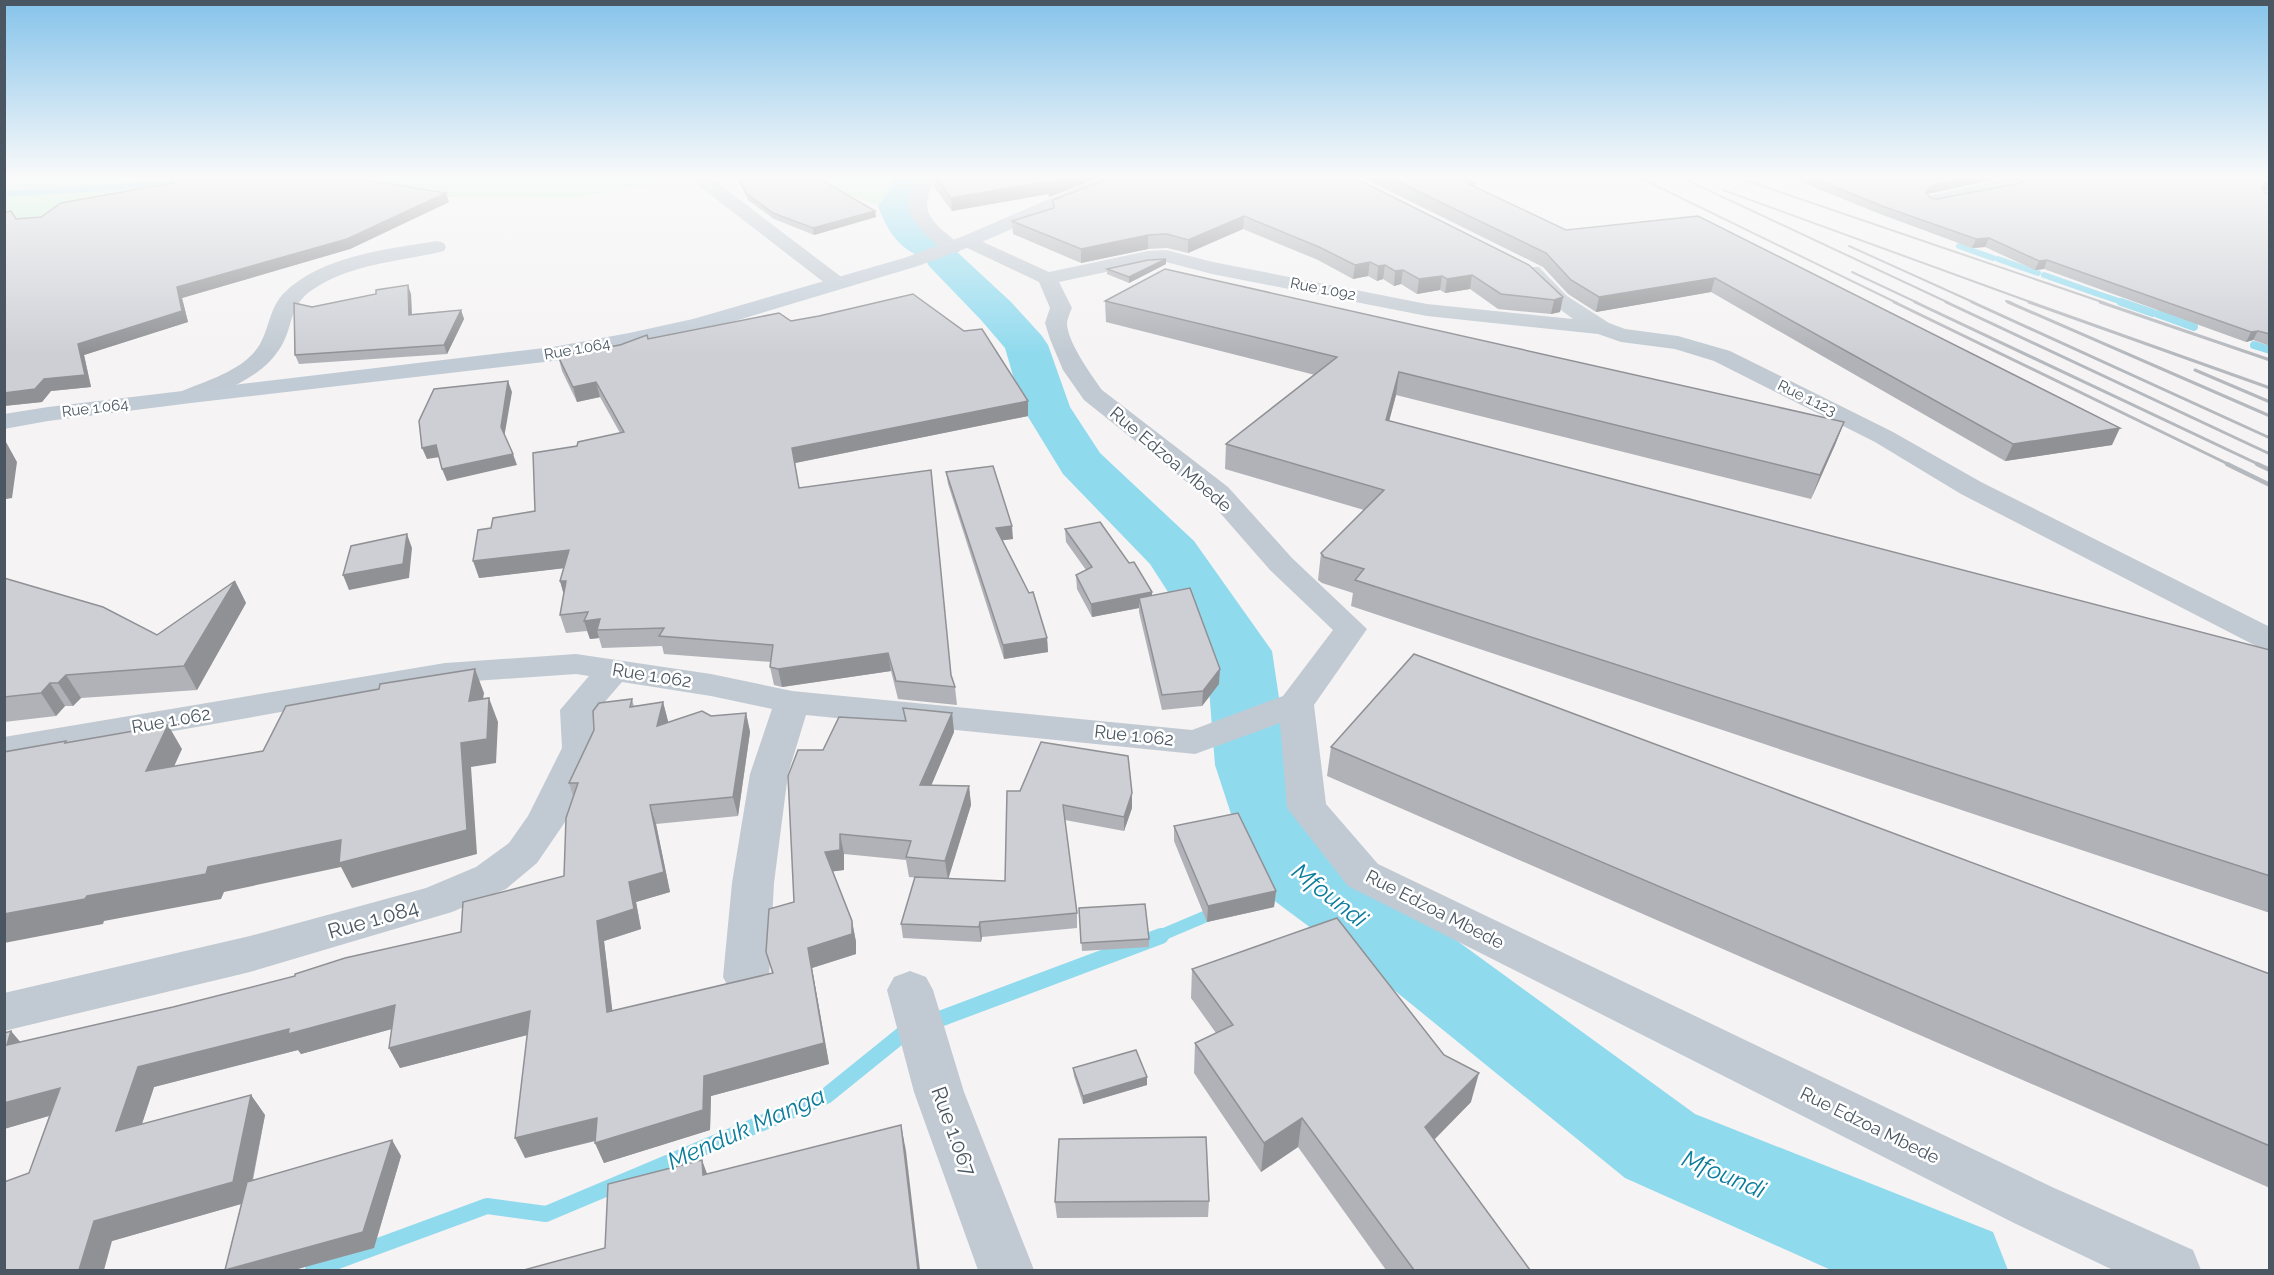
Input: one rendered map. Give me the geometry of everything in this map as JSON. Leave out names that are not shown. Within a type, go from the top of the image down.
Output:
[{"type":"main road","name":"Rue 1.064","points":[[4,422],[48,414],[191,396],[553,354],[698,324],[837,283],[980,236]]},
{"type":"street","points":[[775,236],[837,283]]},
{"type":"street","points":[[944,236],[1047,278]]},
{"type":"street","points":[[191,396],[253,367],[270,345],[290,298],[308,284],[352,265],[396,253],[437,247]]},
{"type":"street","name":"Rue 1.092","points":[[1047,278],[1148,257],[1166,256],[1212,268],[1427,310],[1601,328]]},
{"type":"street","name":"Rue 1.123","points":[[1510,261],[1535,273],[1560,300],[1601,328],[1622,335],[1678,343],[1722,356],[1884,437],[1971,488],[2270,640]]},
{"type":"street","name":"Rue Edzoa Mbede","points":[[1047,278],[1061,308],[1056,324],[1061,339],[1075,370],[1093,395],[1218,493],[1281,564],[1351,629],[1296,704],[1307,808],[1363,875],[2022,1200],[2173,1270]]},
{"type":"street","name":"Rue 1.062","points":[[4,749],[445,673],[576,664],[711,685],[792,702],[1195,742],[1296,704]]},
{"type":"street","name":"Rue 1.084","points":[[4,1012],[261,951],[436,901],[491,878],[523,853],[545,822],[580,748],[578,710],[615,669]]},
{"type":"street","points":[[746,977],[753,883],[769,774],[792,702]]},
{"type":"street","name":"Rue 1.067","points":[[910,990],[939,1092],[1006,1270]]},
{"type":"building","points":[[4,236],[355,236],[177,287],[182,311],[78,344],[85,375],[44,379],[35,389],[4,393]]},
{"type":"building","points":[[1048,236],[1146,236],[1081,249]]},
{"type":"building","points":[[1172,236],[1198,236],[1188,240]]},
{"type":"building","points":[[1291,236],[1470,236],[1529,265],[1563,297],[1554,300],[1501,294],[1472,275],[1447,279],[1442,276],[1419,279],[1403,270],[1395,271],[1385,265],[1378,266],[1370,262],[1355,265]]},
{"type":"building","points":[[1510,236],[1737,236],[2120,428],[2013,444],[1715,278],[1599,297],[1571,280],[1546,253]]},
{"type":"building","points":[[1966,236],[2270,236],[2270,334],[2251,332],[2047,260],[2039,261],[1989,238],[1976,239]]},
{"type":"building","points":[[1166,259],[1129,277],[1107,269],[1148,260]]},
{"type":"building","points":[[1165,269],[1844,422],[1820,475],[1399,372],[1386,420],[2270,650],[2270,876],[1355,580],[1364,569],[1324,557],[1321,553],[1384,490],[1226,444],[1337,357],[1105,301]]},
{"type":"building","points":[[408,285],[409,315],[461,310],[444,345],[295,355],[294,303],[312,307],[376,294],[376,290]]},
{"type":"building","points":[[913,294],[964,331],[982,329],[1028,401],[792,448],[799,488],[931,470],[951,675],[955,687],[896,681],[888,653],[778,669],[770,667],[773,645],[659,636],[664,628],[597,630],[600,619],[584,621],[588,612],[560,615],[566,581],[560,581],[569,550],[473,561],[478,530],[491,528],[493,518],[535,511],[533,453],[577,446],[578,442],[624,432],[596,382],[573,387],[558,356],[620,345],[647,335],[648,339],[779,313],[791,321]]},
{"type":"building","points":[[508,381],[501,427],[513,454],[442,469],[436,445],[422,448],[419,421],[434,389]]},
{"type":"building","points":[[993,466],[1012,526],[996,528],[1029,593],[1033,592],[1047,638],[1003,645],[946,472]]},
{"type":"building","points":[[1100,522],[1129,563],[1134,562],[1152,592],[1091,604],[1076,575],[1092,567],[1065,529]]},
{"type":"building","points":[[407,534],[403,564],[343,575],[351,546]]},
{"type":"building","points":[[4,578],[103,607],[157,635],[235,581],[184,666],[66,675],[58,683],[50,683],[41,693],[4,697]]},
{"type":"building","points":[[1190,588],[1220,669],[1203,691],[1162,695],[1139,598]]},
{"type":"building","points":[[1414,654],[2270,974],[2270,1146],[1331,747]]},
{"type":"building","points":[[475,669],[469,701],[489,698],[487,739],[461,743],[467,830],[339,863],[341,840],[208,867],[206,874],[4,914],[4,752],[168,725],[146,771],[263,751],[286,706],[379,689],[380,684]]},
{"type":"building","points":[[632,699],[630,707],[663,702],[657,726],[702,711],[711,716],[746,713],[733,797],[650,805],[664,872],[629,882],[634,909],[597,921],[607,1012],[773,973],[766,952],[769,909],[794,902],[788,776],[798,750],[823,750],[839,717],[906,721],[903,708],[952,713],[920,785],[969,786],[945,861],[906,857],[911,841],[840,834],[840,850],[825,852],[852,921],[852,934],[808,948],[824,1043],[704,1076],[703,1110],[595,1143],[597,1118],[515,1138],[530,1011],[389,1048],[395,1005],[288,1034],[289,1029],[138,1067],[116,1131],[251,1095],[233,1182],[94,1221],[79,1270],[4,1270],[4,1182],[29,1173],[60,1088],[4,1103],[4,1033],[11,1031],[7,1045],[173,1007],[295,976],[295,974],[345,958],[461,932],[463,902],[564,876],[566,818],[578,783],[569,783],[594,730],[593,711],[599,703]]},
{"type":"building","points":[[1041,742],[1128,756],[1132,793],[1124,817],[1063,805],[1077,913],[980,922],[979,927],[901,924],[915,877],[1005,881],[1007,791],[1020,791]]},
{"type":"building","points":[[1238,813],[1276,891],[1208,906],[1174,826]]},
{"type":"building","points":[[1145,904],[1149,939],[1081,943],[1079,908]]},
{"type":"building","points":[[1337,918],[1444,1055],[1479,1073],[1425,1127],[1530,1270],[1414,1270],[1302,1118],[1264,1143],[1195,1043],[1233,1025],[1192,969]]},
{"type":"building","points":[[1136,1050],[1147,1077],[1083,1096],[1073,1068]]},
{"type":"building","points":[[901,1125],[918,1270],[524,1270],[605,1248],[608,1184],[702,1160],[703,1175]]},
{"type":"building","points":[[1206,1137],[1209,1201],[1055,1202],[1059,1139]]},
{"type":"building","points":[[392,1140],[363,1232],[225,1270],[247,1182]]},
{"type":"waterway","name":"Mfoundi","points":[[914,236],[927,247]]},
{"type":"waterway","points":[[1959,246],[1993,258]]},
{"type":"waterway","name":"Mfoundi","points":[[942,258],[996,311],[1026,345],[1046,407],[1081,463],[1173,553],[1239,651],[1252,765],[1289,869],[1425,965],[1660,1146],[1954,1270]]},
{"type":"waterway","points":[[1998,259],[2038,273]]},
{"type":"waterway","points":[[2044,275],[2098,294]]},
{"type":"waterway","points":[[2101,295],[2125,303]]},
{"type":"waterway","points":[[2121,302],[2153,313]]},
{"type":"waterway","points":[[2158,314],[2194,327]]},
{"type":"waterway","points":[[2254,345],[2270,350]]},
{"type":"waterway","name":"Menduk Manga","points":[[1259,889],[1289,869]]},
{"type":"waterway","name":"Menduk Manga","points":[[1157,937],[1216,912]]},
{"type":"waterway","name":"Menduk Manga","points":[[929,1023],[1161,936]]},
{"type":"waterway","name":"Menduk Manga","points":[[313,1270],[487,1206],[546,1214],[826,1096],[904,1033],[911,1030]]},
{"type":"railway","points":[[1758,236],[1897,303]]},
{"type":"railway","points":[[1805,236],[1949,303]]},
{"type":"railway","points":[[1848,236],[2033,303]]},
{"type":"railway","points":[[1907,236],[2105,303]]},
{"type":"railway","points":[[1849,246],[1975,303]]},
{"type":"railway","points":[[1852,272],[1918,303]]},
{"type":"railway","points":[[2006,301],[2012,303]]},
{"type":"railway","points":[[1894,302],[2230,465]]},
{"type":"railway","points":[[1915,302],[2260,465]]},
{"type":"railway","points":[[1946,302],[2270,454]]},
{"type":"railway","points":[[1972,302],[2270,438]]},
{"type":"railway","points":[[2008,302],[2270,416]]},
{"type":"railway","points":[[2029,302],[2270,388]]},
{"type":"railway","points":[[2100,302],[2270,360]]},
{"type":"railway","points":[[2195,370],[2270,402]]},
{"type":"railway","points":[[2227,464],[2270,485]]},
{"type":"railway","points":[[2257,464],[2270,470]]}]
